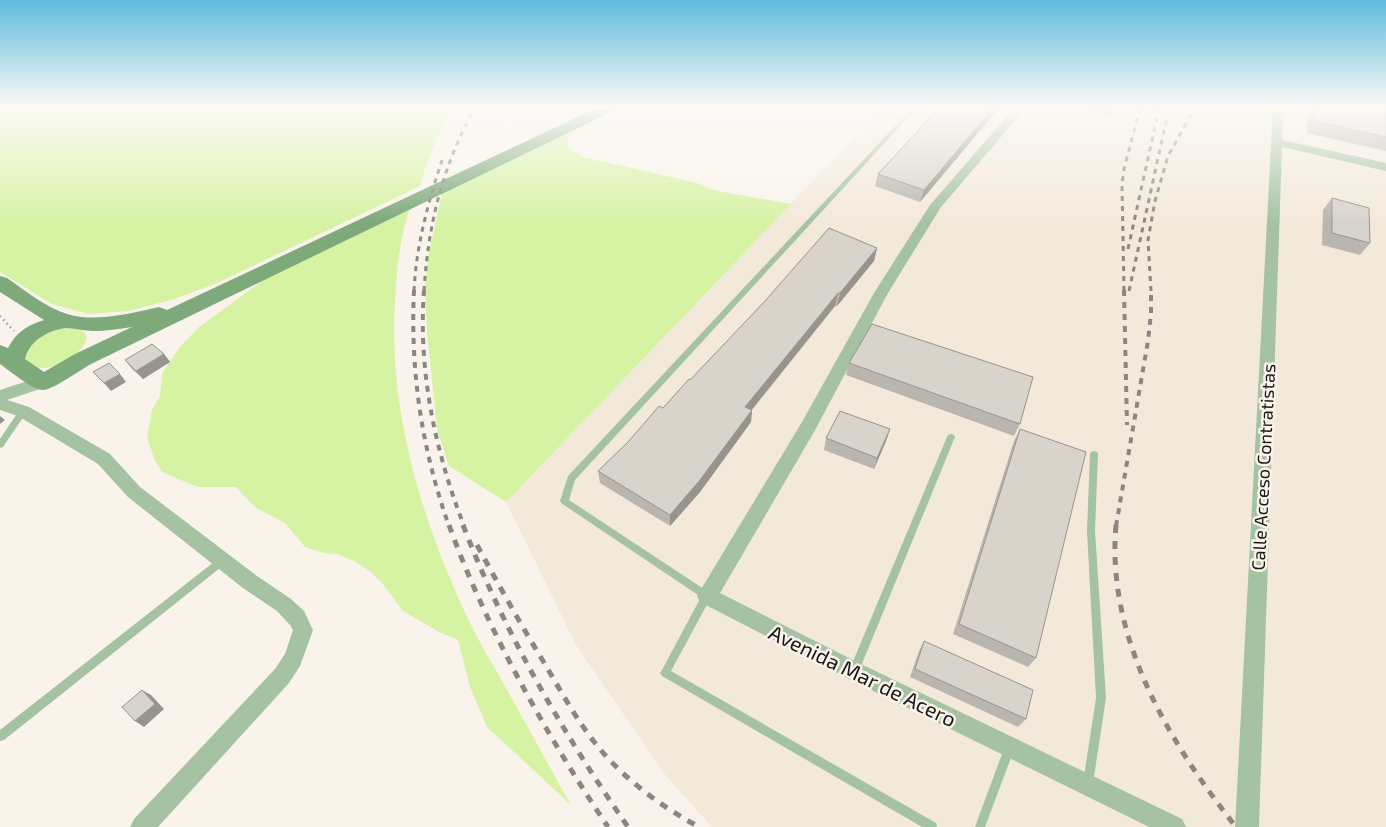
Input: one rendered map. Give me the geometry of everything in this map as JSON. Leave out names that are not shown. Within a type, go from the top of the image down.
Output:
[{"type":"main road","points":[[67,321],[43,328],[26,338],[7,358],[43,382],[83,359],[527,147]]},
{"type":"main road","points":[[0,283],[54,317],[67,321],[91,323],[137,319],[197,305]]},
{"type":"main road","points":[[83,359],[95,338],[96,333],[91,323]]},
{"type":"street","points":[[707,596],[808,428],[881,293],[936,205],[987,147]]},
{"type":"street","name":"Calle Acceso Contratistas","points":[[1247,827],[1278,147]]},
{"type":"street","points":[[1294,147],[1386,167]]},
{"type":"street","points":[[0,396],[43,382]]},
{"type":"street","points":[[0,404],[23,411],[104,459],[134,492],[284,605],[297,618],[303,630],[299,645],[282,676],[142,827]]},
{"type":"street","name":"Avenida Mar de Acero","points":[[707,596],[854,671],[1174,827]]},
{"type":"lane","name":"Avenida Mar de Acero","points":[[707,596],[564,501],[571,478],[878,147]]},
{"type":"lane","points":[[0,444],[23,411]]},
{"type":"lane","points":[[854,671],[951,437]]},
{"type":"lane","points":[[1088,785],[1101,698],[1091,531],[1094,454]]},
{"type":"lane","points":[[0,736],[223,560]]},
{"type":"lane","points":[[707,596],[665,673],[932,827]]},
{"type":"lane","points":[[980,827],[1010,747]]},
{"type":"path","points":[[0,316],[15,332],[26,338]]},
{"type":"shaded area","points":[[845,147],[1386,147],[1386,827],[712,827],[666,776],[576,645],[506,502]]},
{"type":"green space","points":[[0,147],[434,147],[420,186],[215,284],[171,300],[129,311],[88,314],[52,304],[0,272]]},
{"type":"green space","points":[[533,147],[569,147],[583,157],[697,183],[713,190],[791,204],[506,502],[449,466],[437,429],[427,331],[425,289],[428,257],[443,189]]},
{"type":"green space","points":[[412,203],[402,238],[398,263],[394,342],[397,385],[412,468],[424,509],[454,589],[472,627],[571,805],[487,727],[470,687],[458,640],[439,632],[403,611],[382,583],[370,571],[354,561],[337,554],[324,553],[305,547],[285,523],[256,508],[236,487],[197,487],[162,472],[155,461],[147,437],[152,410],[160,396],[162,374],[178,349],[199,327],[276,271]]},
{"type":"green space","points":[[60,327],[82,330],[87,337],[80,350],[74,356],[67,361],[43,368],[24,362],[30,341]]},
{"type":"building","points":[[903,147],[961,147],[924,190],[878,174]]},
{"type":"building","points":[[1332,198],[1369,208],[1370,243],[1332,233]]},
{"type":"building","points":[[829,228],[877,248],[745,407],[752,410],[700,480],[670,515],[598,471],[628,442],[659,406],[663,408],[690,380],[765,301]]},
{"type":"building","points":[[872,324],[1033,377],[1020,424],[849,363]]},
{"type":"building","points":[[152,344],[164,354],[136,371],[125,360]]},
{"type":"building","points":[[109,363],[120,374],[104,383],[93,372]]},
{"type":"building","points":[[840,411],[890,429],[877,458],[826,438]]},
{"type":"building","points":[[1020,429],[1086,452],[1036,658],[959,624]]},
{"type":"building","points":[[924,641],[1033,690],[1026,719],[915,669]]},
{"type":"building","points":[[142,690],[155,704],[135,721],[122,707]]},
{"type":"railway","points":[[424,291],[433,220],[445,174],[456,147]]},
{"type":"railway","points":[[1124,291],[1122,184],[1130,147]]},
{"type":"railway","points":[[1128,249],[1151,147]]},
{"type":"railway","points":[[1129,291],[1161,147]]},
{"type":"railway","points":[[1151,291],[1148,240],[1155,201],[1168,156],[1173,147]]},
{"type":"railway","points":[[414,291],[417,258],[424,225],[442,160]]},
{"type":"railway","points":[[414,290],[414,351],[420,410],[432,469],[449,526]]},
{"type":"railway","points":[[424,290],[424,350],[431,410],[445,469],[464,526]]},
{"type":"railway","points":[[1124,290],[1127,425]]},
{"type":"railway","points":[[1116,526],[1148,341],[1151,291]]},
{"type":"railway","points":[[449,525],[464,564],[499,642],[541,719],[608,827]]},
{"type":"railway","points":[[463,525],[497,604],[536,681],[628,827]]},
{"type":"railway","points":[[1116,526],[1116,567],[1121,608],[1132,648],[1147,686],[1166,724],[1188,760],[1236,827]]},
{"type":"railway","points":[[477,545],[565,699],[600,749],[612,763],[639,787],[699,827]]}]
